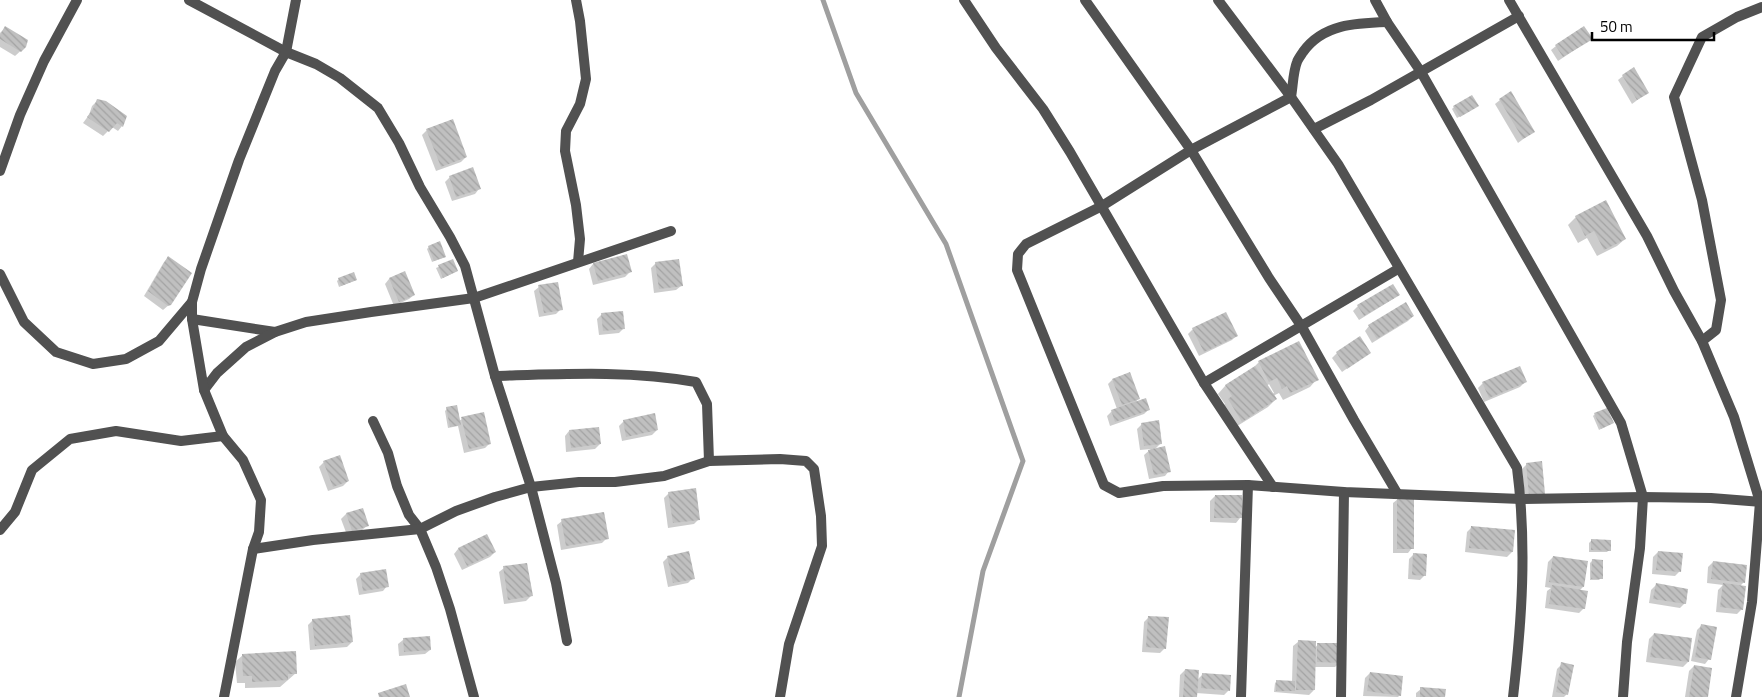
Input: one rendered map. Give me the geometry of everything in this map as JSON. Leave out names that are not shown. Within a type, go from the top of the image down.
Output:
[{"type":"street","points":[[0,171],[24,106],[44,61],[77,0]]},
{"type":"street","points":[[189,0],[286,52],[316,64],[340,78],[378,108],[399,143],[420,187],[461,259],[474,298],[495,376],[531,486],[556,583],[567,641]]},
{"type":"street","points":[[224,697],[253,549],[259,532],[261,500],[243,460],[223,436],[204,390],[192,320],[192,302],[201,269],[239,160],[275,71],[286,52],[296,0]]},
{"type":"street","points":[[576,0],[586,79],[580,104],[566,131],[565,151],[576,204],[580,239],[578,262]]},
{"type":"street","points":[[964,0],[996,48],[1043,109],[1102,206],[1204,384],[1273,487]]},
{"type":"street","points":[[1085,0],[1190,150],[1269,278],[1302,326],[1397,493]]},
{"type":"street","points":[[1218,0],[1291,97],[1338,164],[1398,269],[1517,468],[1521,499],[1524,584],[1513,697]]},
{"type":"street","points":[[1375,0],[1387,22],[1421,72],[1622,423],[1643,497],[1640,548],[1627,642],[1623,697]]},
{"type":"street","points":[[1509,0],[1647,236],[1674,291],[1702,340],[1734,418],[1761,502],[1752,602],[1736,697]]},
{"type":"street","points":[[1702,340],[1716,330],[1721,300],[1702,200],[1674,97],[1702,37],[1737,17],[1762,7]]},
{"type":"street","points":[[1314,129],[1421,72],[1519,16]]},
{"type":"street","points":[[1291,97],[1297,62],[1309,44],[1321,34],[1334,28],[1360,23],[1387,22]]},
{"type":"street","points":[[1291,97],[1190,150],[1102,206],[1026,244],[1018,254],[1017,270],[1104,485],[1119,493],[1163,486],[1248,486],[1521,499],[1643,497],[1711,498],[1761,502]]},
{"type":"street","points":[[204,390],[218,373],[246,347],[275,332],[315,321],[474,298],[671,231]]},
{"type":"street","points":[[1204,384],[1398,269]]},
{"type":"street","points":[[0,274],[24,322],[56,352],[93,364],[126,359],[159,341],[192,302]]},
{"type":"street","points":[[192,320],[275,332]]},
{"type":"street","points":[[495,376],[593,374],[671,378],[696,382],[707,404],[709,461]]},
{"type":"street","points":[[373,421],[388,453],[397,486],[409,515],[420,529],[436,567],[450,609],[474,697]]},
{"type":"street","points":[[0,530],[15,512],[32,470],[70,439],[116,431],[181,441],[223,436]]},
{"type":"street","points":[[253,549],[329,538],[420,529],[456,511],[531,486],[579,482],[615,482],[664,476],[709,461],[780,459],[806,461],[814,469],[821,516],[822,546],[789,644],[780,697]]},
{"type":"street","points":[[1241,697],[1248,486]]},
{"type":"street","points":[[1341,697],[1344,492]]},
{"type":"building","points":[[5,26],[28,40],[26,47],[21,52],[0,39]]},
{"type":"building","points":[[1584,26],[1593,39],[1563,57],[1555,45]]},
{"type":"building","points":[[1634,67],[1649,93],[1637,100],[1622,75]]},
{"type":"building","points":[[1511,91],[1535,132],[1523,139],[1499,99]]},
{"type":"building","points":[[1472,95],[1479,106],[1460,117],[1453,106]]},
{"type":"building","points":[[97,99],[106,101],[127,116],[123,127],[117,123],[109,132],[87,117]]},
{"type":"building","points":[[453,119],[467,157],[441,167],[426,129]]},
{"type":"building","points":[[473,167],[481,189],[456,197],[449,176]]},
{"type":"building","points":[[1606,200],[1626,239],[1604,250],[1594,231],[1585,236],[1575,216]]},
{"type":"building","points":[[440,241],[446,257],[434,261],[428,246]]},
{"type":"building","points":[[627,254],[632,272],[598,281],[593,263]]},
{"type":"building","points":[[168,256],[192,273],[171,305],[168,306],[148,291]]},
{"type":"building","points":[[453,259],[458,271],[443,278],[438,265]]},
{"type":"building","points":[[679,259],[683,286],[659,289],[655,262]]},
{"type":"building","points":[[405,271],[415,295],[399,302],[389,278]]},
{"type":"building","points":[[354,272],[357,280],[341,286],[338,278]]},
{"type":"building","points":[[558,282],[563,310],[544,313],[538,285]]},
{"type":"building","points":[[1393,284],[1400,295],[1364,316],[1357,305]]},
{"type":"building","points":[[1406,302],[1414,316],[1377,339],[1368,325]]},
{"type":"building","points":[[623,311],[625,329],[603,331],[601,313]]},
{"type":"building","points":[[1226,312],[1238,336],[1204,352],[1192,328]]},
{"type":"building","points":[[1360,336],[1371,353],[1347,369],[1336,352]]},
{"type":"building","points":[[1299,341],[1319,380],[1290,393],[1287,386],[1282,389],[1277,378],[1269,382],[1258,361]]},
{"type":"building","points":[[1255,366],[1277,399],[1242,422],[1228,399],[1232,396],[1225,385]]},
{"type":"building","points":[[1520,366],[1527,382],[1489,398],[1482,382]]},
{"type":"building","points":[[1130,372],[1140,399],[1122,405],[1112,379]]},
{"type":"building","points":[[1146,398],[1150,410],[1115,422],[1111,410]]},
{"type":"building","points":[[457,405],[461,425],[450,427],[446,407]]},
{"type":"building","points":[[1607,408],[1614,423],[1601,429],[1594,413]]},
{"type":"building","points":[[484,412],[491,444],[469,449],[461,417]]},
{"type":"building","points":[[655,413],[658,430],[626,437],[623,420]]},
{"type":"building","points":[[1159,420],[1162,444],[1144,446],[1141,423]]},
{"type":"building","points":[[599,427],[601,444],[571,448],[569,430]]},
{"type":"building","points":[[1165,446],[1171,472],[1154,475],[1148,450]]},
{"type":"building","points":[[340,455],[349,481],[333,487],[323,461]]},
{"type":"building","points":[[1542,461],[1545,494],[1529,496],[1526,463]]},
{"type":"building","points":[[696,488],[700,520],[673,523],[668,492]]},
{"type":"building","points":[[1215,495],[1242,495],[1242,518],[1214,518]]},
{"type":"building","points":[[1397,497],[1414,497],[1414,549],[1397,549]]},
{"type":"building","points":[[363,508],[369,526],[352,531],[346,513]]},
{"type":"building","points":[[604,512],[609,539],[566,546],[561,519]]},
{"type":"building","points":[[1471,526],[1515,530],[1513,552],[1469,548]]},
{"type":"building","points":[[487,534],[496,552],[467,566],[458,548]]},
{"type":"building","points":[[1591,539],[1611,540],[1611,551],[1591,550]]},
{"type":"building","points":[[689,551],[695,579],[673,583],[667,556]]},
{"type":"building","points":[[1658,551],[1683,553],[1681,572],[1656,570]]},
{"type":"building","points":[[1413,553],[1427,554],[1426,576],[1412,575]]},
{"type":"building","points":[[1553,556],[1588,561],[1584,587],[1549,582]]},
{"type":"building","points":[[1592,559],[1603,560],[1603,579],[1591,579]]},
{"type":"building","points":[[1713,561],[1747,565],[1745,583],[1711,579]]},
{"type":"building","points":[[527,563],[533,596],[508,600],[503,566]]},
{"type":"building","points":[[386,569],[389,587],[363,591],[360,573]]},
{"type":"building","points":[[1656,583],[1688,589],[1686,604],[1653,599]]},
{"type":"building","points":[[1723,583],[1746,586],[1743,610],[1720,607]]},
{"type":"building","points":[[1552,585],[1588,591],[1585,609],[1549,604]]},
{"type":"building","points":[[350,615],[353,642],[315,646],[312,619]]},
{"type":"building","points":[[1148,616],[1169,617],[1166,649],[1146,647]]},
{"type":"building","points":[[1701,624],[1717,627],[1711,660],[1695,657]]},
{"type":"building","points":[[1654,633],[1692,638],[1689,662],[1650,657]]},
{"type":"building","points":[[430,636],[431,650],[404,652],[403,638]]},
{"type":"building","points":[[1298,640],[1316,641],[1315,690],[1296,690]]},
{"type":"building","points":[[1317,643],[1341,643],[1341,663],[1317,662]]},
{"type":"building","points":[[296,651],[297,674],[288,674],[288,680],[252,682],[252,676],[243,676],[242,654]]},
{"type":"building","points":[[1561,662],[1574,665],[1568,695],[1556,692]]},
{"type":"building","points":[[1694,665],[1712,668],[1708,697],[1689,697]]},
{"type":"building","points":[[1185,669],[1199,670],[1197,697],[1183,697]]},
{"type":"building","points":[[1370,672],[1403,676],[1401,696],[1367,691]]},
{"type":"building","points":[[1202,673],[1231,675],[1230,691],[1201,688]]},
{"type":"building","points":[[1276,680],[1295,681],[1295,691],[1276,691]]},
{"type":"building","points":[[406,684],[410,697],[379,697],[378,693]]},
{"type":"building","points":[[1420,687],[1446,689],[1445,697],[1420,697]]},
{"type":"waterway","points":[[823,0],[856,93],[946,244],[1023,461],[983,571],[959,697]]}]
